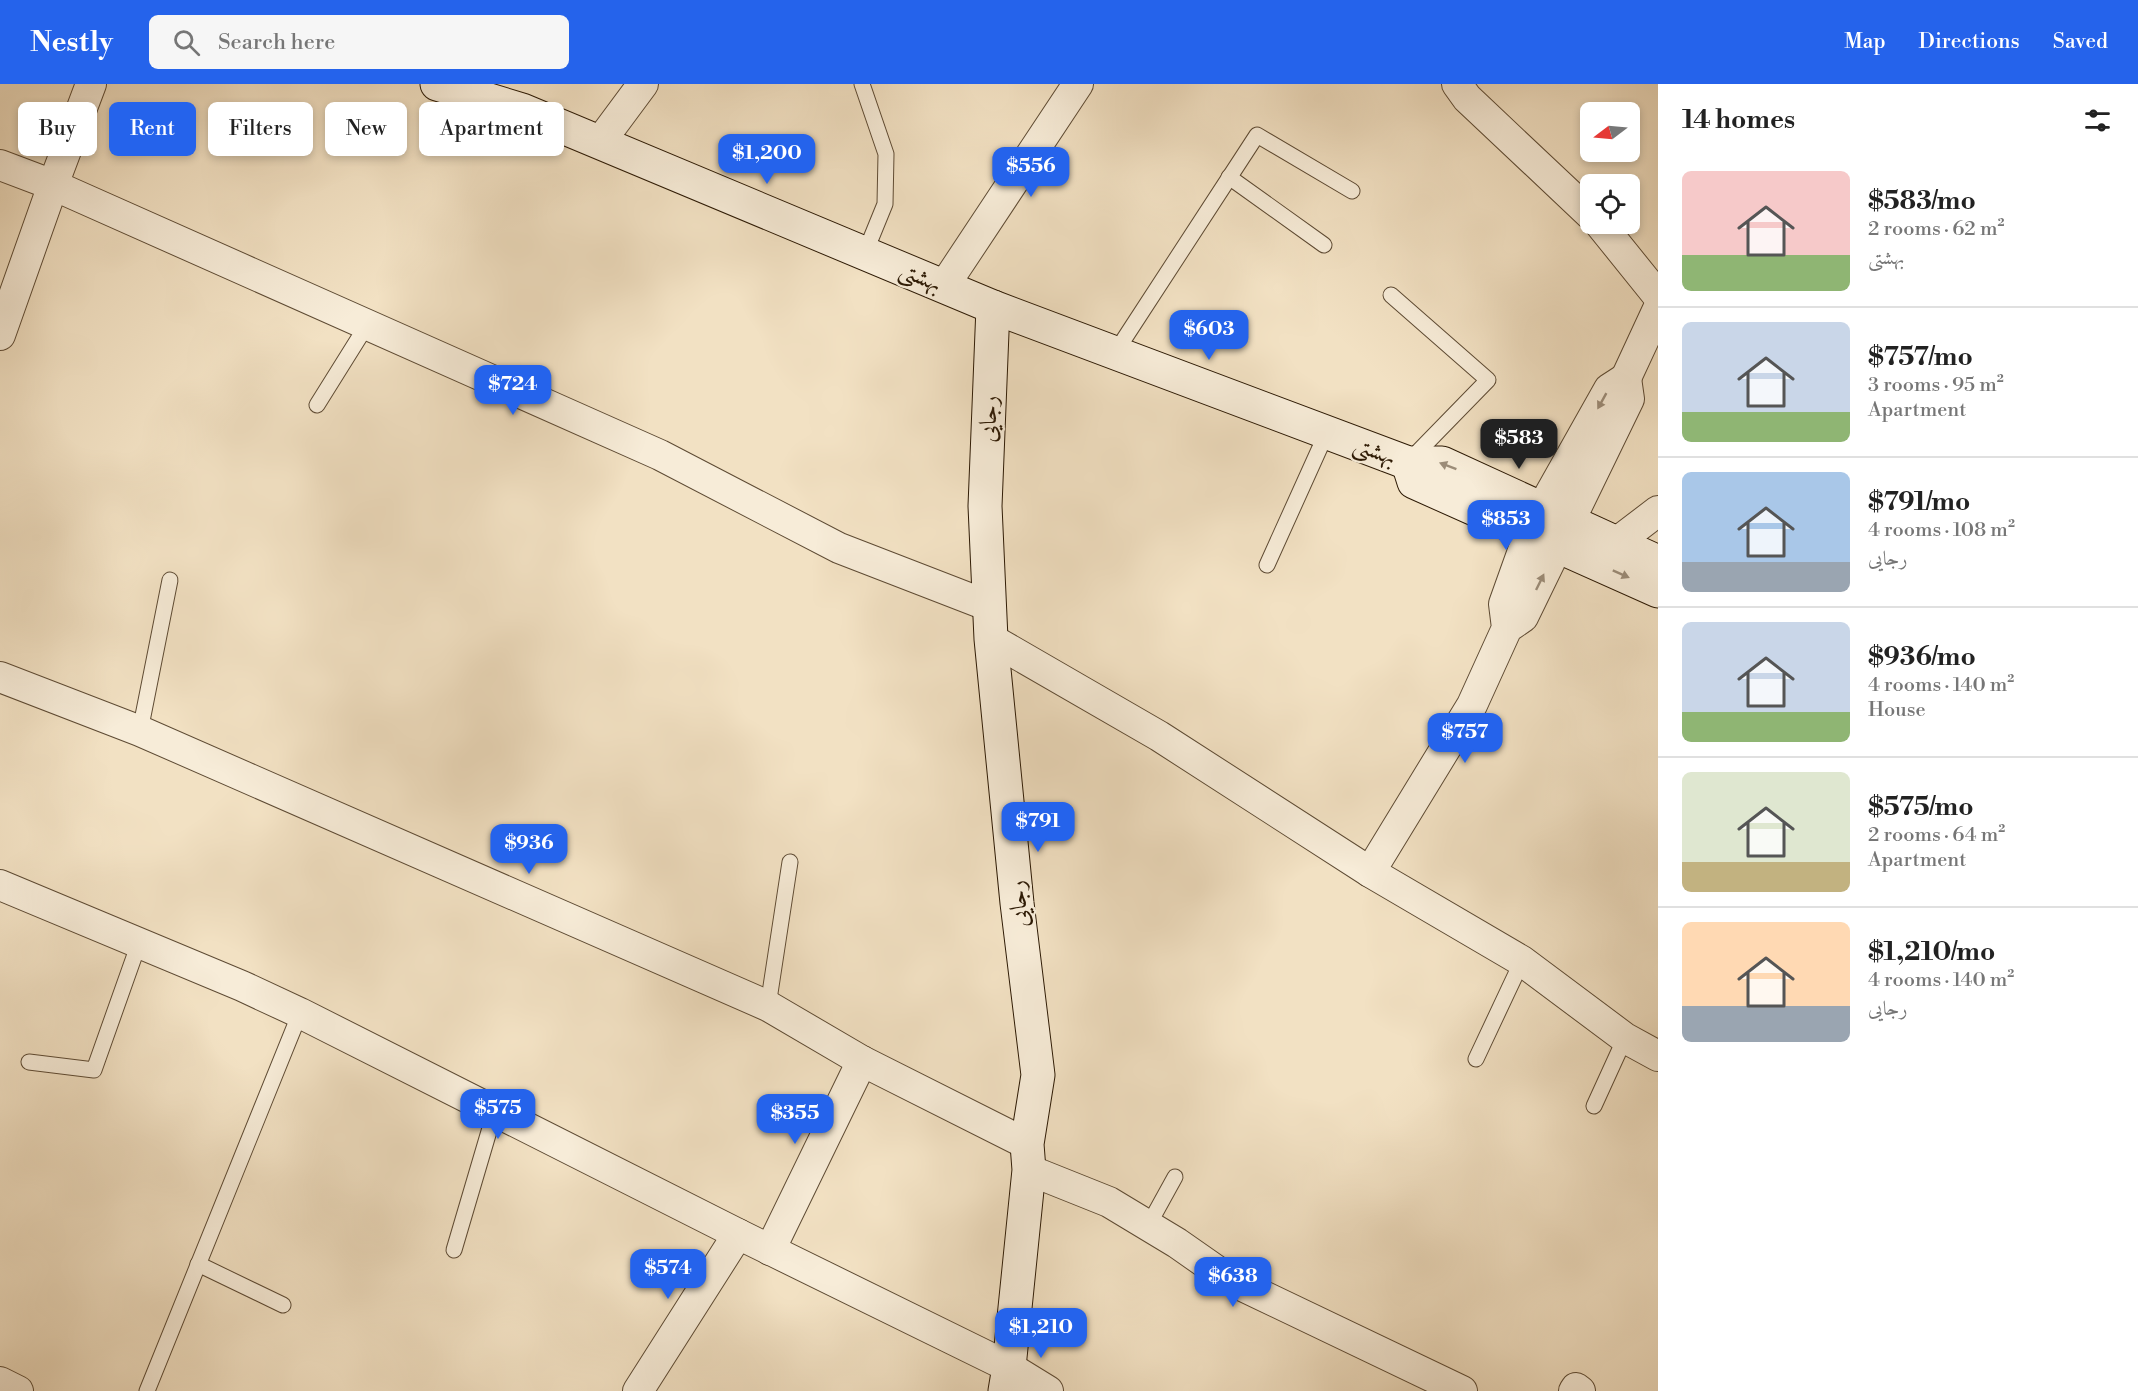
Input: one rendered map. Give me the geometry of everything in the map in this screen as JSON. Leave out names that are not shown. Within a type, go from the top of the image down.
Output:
[{"type":"street","points":[[0,335],[52,185],[91,84]]},
{"type":"street","name":"بهشتی","points":[[437,84],[496,102]]},
{"type":"street","points":[[500,84],[515,102]]},
{"type":"street","points":[[600,142],[643,84]]},
{"type":"street","points":[[944,286],[1077,84]]},
{"type":"street","points":[[1457,84],[1467,98],[1580,205]]},
{"type":"street","name":"بهشتی","points":[[564,127],[993,307],[1408,462]]},
{"type":"street","points":[[0,165],[52,185],[660,455],[839,548],[989,606]]},
{"type":"street","points":[[1608,234],[1658,296]]},
{"type":"street","name":"رجایی","points":[[993,307],[985,506],[989,606],[1017,903],[1038,1075],[1007,1379]]},
{"type":"street","points":[[1370,872],[1472,705],[1507,628],[1504,604],[1629,399],[1626,378],[1658,309]]},
{"type":"street","points":[[1408,462],[1414,482],[1550,527],[1616,543],[1658,562]]},
{"type":"street","points":[[1616,543],[1658,510]]},
{"type":"street","points":[[1550,527],[1658,591]]},
{"type":"street","points":[[991,639],[1159,736],[1370,872],[1522,961],[1625,1038],[1658,1056]]},
{"type":"street","points":[[0,677],[140,731],[768,1006],[1109,1202],[1230,1280],[1462,1391]]},
{"type":"street","points":[[0,885],[300,1013],[770,1250],[1007,1379],[1048,1391]]},
{"type":"street","points":[[770,1250],[862,1061]]},
{"type":"street","points":[[638,1391],[738,1234]]},
{"type":"street","points":[[0,1382],[18,1391]]},
{"type":"street","points":[[1574,1391],[1576,1388],[1580,1391]]},
{"type":"lane","points":[[862,84],[886,154],[885,204],[866,253]]},
{"type":"lane","points":[[1115,353],[1257,135],[1352,191]]},
{"type":"lane","points":[[1229,177],[1324,245]]},
{"type":"lane","points":[[1391,295],[1488,380],[1408,462]]},
{"type":"lane","points":[[317,405],[367,325]]},
{"type":"lane","points":[[1268,565],[1327,432]]},
{"type":"lane","points":[[140,731],[170,580]]},
{"type":"lane","points":[[768,1006],[790,862]]},
{"type":"lane","points":[[29,1062],[94,1070],[139,943]]},
{"type":"lane","points":[[1476,1059],[1522,961]]},
{"type":"lane","points":[[147,1391],[300,1013]]},
{"type":"lane","points":[[1594,1106],[1625,1038]]},
{"type":"lane","points":[[454,1250],[495,1111]]},
{"type":"lane","points":[[1148,1226],[1175,1177]]},
{"type":"lane","points":[[198,1264],[283,1305]]}]
